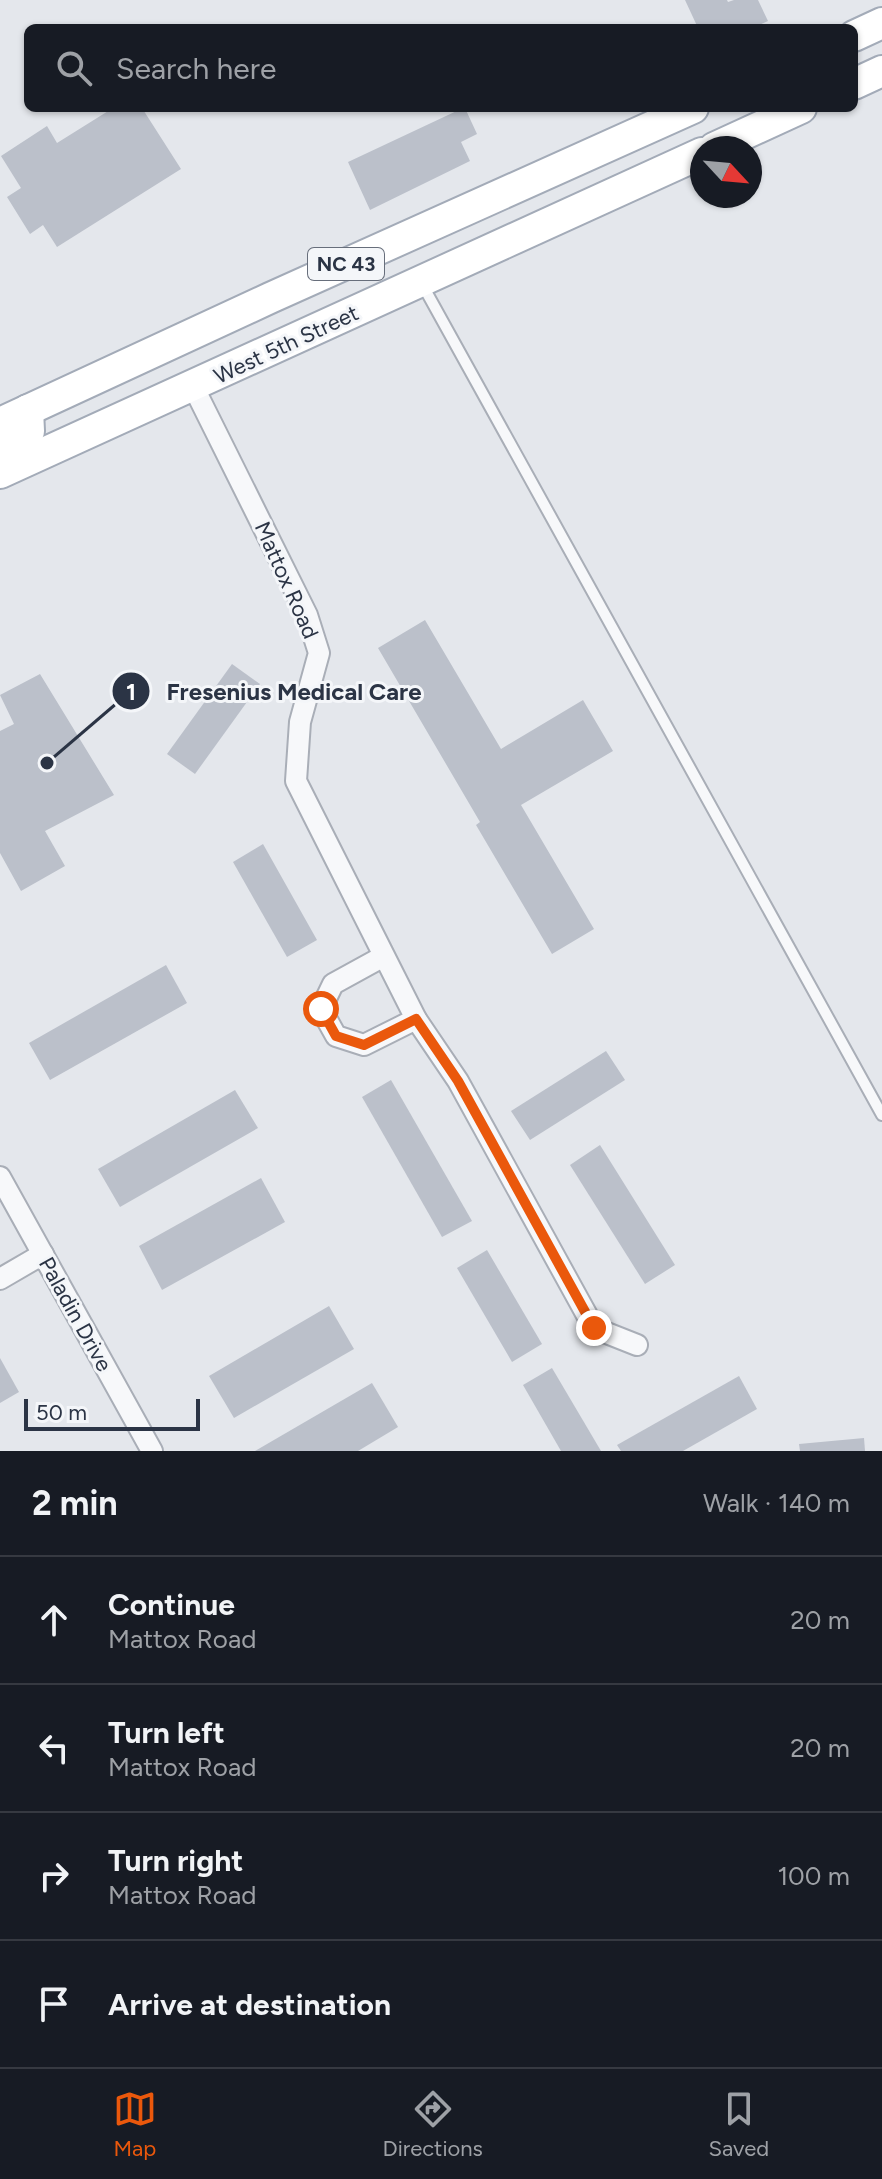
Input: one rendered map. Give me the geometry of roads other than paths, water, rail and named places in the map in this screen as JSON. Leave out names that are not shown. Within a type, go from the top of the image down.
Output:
[{"type":"main road","points":[[858,34],[882,23]]},
{"type":"main road","points":[[858,82],[882,71]]},
{"type":"main road","name":"NC 43","points":[[0,423],[684,112]]},
{"type":"main road","points":[[740,136],[792,112]]},
{"type":"main road","name":"West 5th Street","points":[[0,473],[690,159]]},
{"type":"main road","points":[[0,448],[29,431],[28,410]]},
{"type":"street","name":"Mattox Road","points":[[193,386],[307,615],[319,653],[300,722],[296,781],[416,1019],[458,1081],[594,1328],[637,1345]]},
{"type":"street","points":[[384,956],[333,984],[321,1009],[336,1036],[364,1045],[416,1019]]},
{"type":"street","name":"Paladin Drive","points":[[0,1177],[152,1451]]},
{"type":"street","points":[[0,1279],[43,1254]]},
{"type":"lane","points":[[421,282],[882,1115]]},
{"type":"place","name":"Fresenius Medical Care","points":[[47,763]]}]
